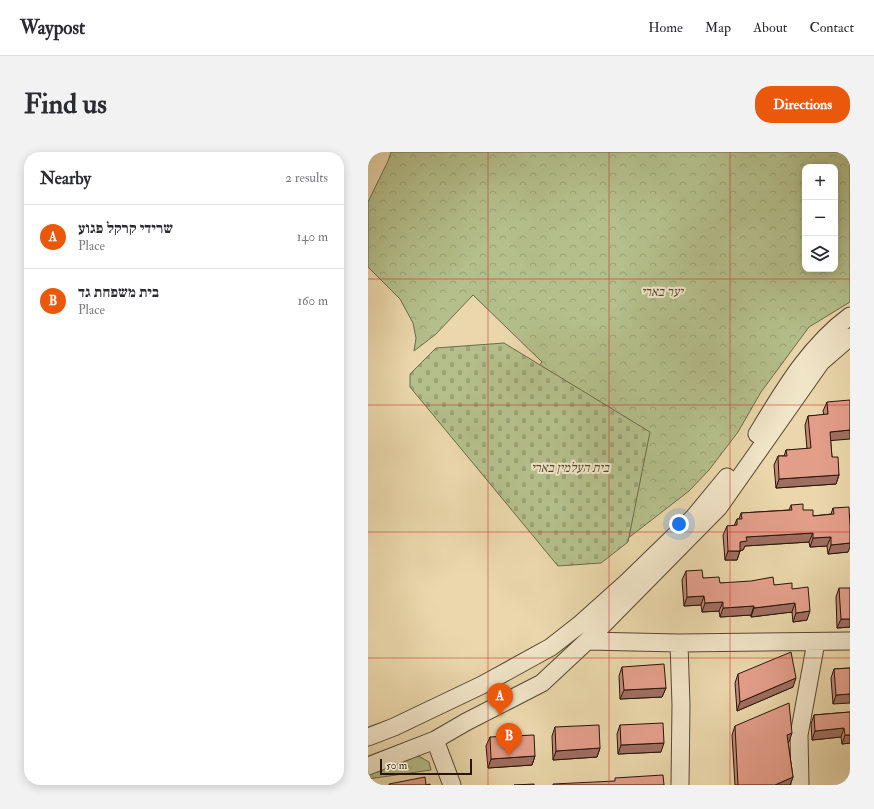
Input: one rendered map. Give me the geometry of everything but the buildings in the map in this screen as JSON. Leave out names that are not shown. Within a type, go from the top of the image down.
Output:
[{"type":"street","points":[[368,737],[394,727],[482,685],[551,647],[579,625],[626,583],[699,512],[742,458],[786,386],[806,359],[821,342],[850,316]]},
{"type":"street","points":[[368,766],[435,740],[542,683],[587,640],[719,507],[821,362],[850,337]]},
{"type":"street","points":[[587,640],[679,643],[850,641]]},
{"type":"street","points":[[800,785],[799,735],[816,642]]},
{"type":"street","points":[[679,643],[681,705],[680,785]]},
{"type":"street","points":[[435,740],[452,785]]},
{"type":"green space","name":"יער בארי","points":[[391,152],[850,152],[850,302],[809,327],[761,392],[738,432],[709,470],[689,491],[618,546],[536,369],[542,362],[473,295],[436,334],[414,351],[416,338],[413,323],[400,299],[368,267],[368,202]]},
{"type":"green space","name":"בית העלמין בארי","points":[[504,343],[650,432],[628,542],[601,563],[558,566],[410,387],[410,374],[436,348]]},
{"type":"green space","points":[[417,755],[429,762],[431,770],[368,779],[368,767]]},
{"type":"place","name":"שרידי קרקל פגוע","points":[[500,716]]},
{"type":"place","name":"בית משפחת גד","points":[[509,756]]}]
